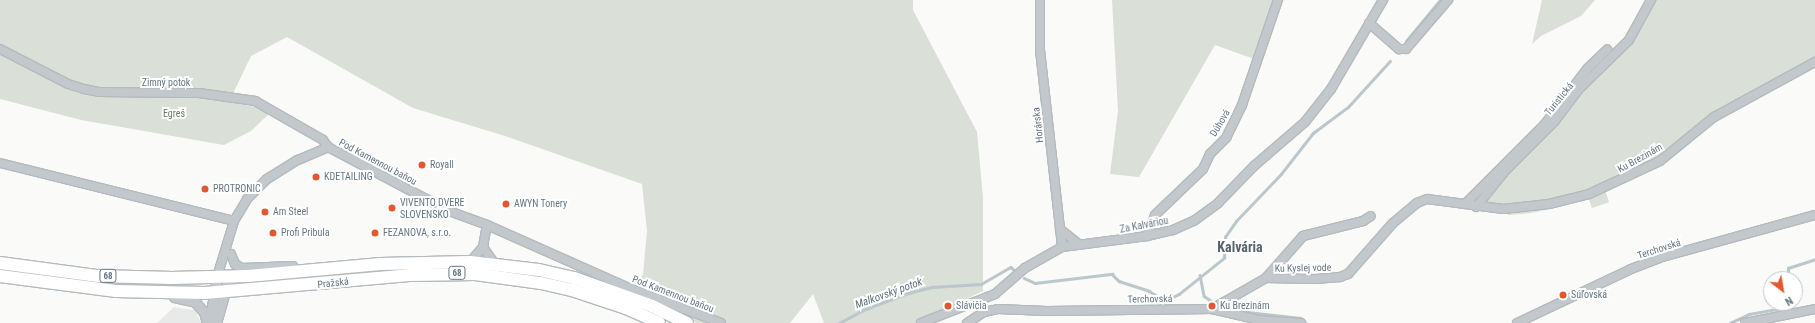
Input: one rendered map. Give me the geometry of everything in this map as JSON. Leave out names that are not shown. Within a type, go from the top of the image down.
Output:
[{"type":"main road","name":"Pražská","points":[[0,263],[98,276],[223,277],[420,262],[470,262],[495,264],[539,270],[580,280],[652,306],[687,323]]},
{"type":"main road","name":"Pražská","points":[[0,276],[70,286],[148,293],[221,293],[409,275],[475,274],[541,283],[572,290],[626,308],[659,323]]},
{"type":"street","name":"Horárska","points":[[1040,0],[1040,50],[1062,247]]},
{"type":"street","name":"Dúhová","points":[[1147,236],[1155,215],[1203,169],[1210,154],[1226,138],[1242,105],[1278,0]]},
{"type":"street","name":"Za Kalváriou","points":[[921,323],[995,294],[1025,268],[1062,247],[1085,246],[1147,236],[1173,230],[1196,220],[1218,203],[1254,166],[1305,122],[1332,89],[1383,0]]},
{"type":"street","points":[[1369,23],[1399,49],[1406,49],[1448,0]]},
{"type":"street","name":"Turistická","points":[[1476,206],[1504,172],[1554,122],[1578,90],[1629,40],[1651,0]]},
{"type":"street","name":"Zimný potok","points":[[0,48],[68,84],[84,89],[99,92],[199,93],[255,101],[322,140],[328,147]]},
{"type":"street","name":"Turistická","points":[[1465,204],[1545,124],[1587,69],[1607,50]]},
{"type":"street","name":"Ku Brezinám","points":[[1476,206],[1503,209],[1549,204],[1595,191],[1660,160],[1714,117],[1815,62]]},
{"type":"street","name":"Pod Kamennou baňou","points":[[223,277],[230,233],[234,220],[247,199],[267,179],[298,160],[328,147],[448,211],[487,225],[629,288],[721,323]]},
{"type":"street","points":[[0,163],[234,220]]},
{"type":"street","name":"Ku Kyslej vode","points":[[1266,278],[1340,277],[1354,268],[1374,241],[1417,203],[1427,198],[1476,206]]},
{"type":"street","name":"Terchovská","points":[[1517,323],[1659,258],[1815,215]]},
{"type":"street","name":"Ku Kyslej vode","points":[[1217,305],[1266,278],[1303,236],[1363,220],[1371,216]]},
{"type":"street","points":[[470,262],[484,247],[487,225]]},
{"type":"street","points":[[1060,229],[1077,243]]},
{"type":"street","name":"Pod Kamennou baňou","points":[[223,277],[231,254],[230,233]]},
{"type":"street","points":[[484,247],[495,264]]},
{"type":"street","name":"Pražská","points":[[231,254],[235,264],[242,268],[332,268]]},
{"type":"street","points":[[223,277],[221,293],[223,306]]},
{"type":"street","points":[[216,323],[223,306],[236,294],[248,290]]},
{"type":"street","points":[[148,293],[195,302],[204,312],[208,323]]},
{"type":"street","points":[[208,323],[221,293]]},
{"type":"street","points":[[995,294],[998,308]]},
{"type":"street","name":"Terchovská","points":[[967,323],[984,312],[998,308],[1047,311],[1217,305],[1259,320],[1301,323]]},
{"type":"street","points":[[1745,323],[1815,309]]},
{"type":"shaded area","points":[[174,307],[195,310],[201,323],[157,323]]},
{"type":"green space","name":"Egreš","points":[[0,0],[913,0],[913,10],[977,132],[983,198],[983,291],[916,323],[824,323],[813,294],[790,323],[697,323],[633,296],[643,274],[647,231],[642,184],[505,136],[413,108],[287,37],[251,56],[229,102],[273,110],[251,131],[224,145],[81,120],[0,99]]},
{"type":"green space","points":[[1112,0],[1277,0],[1265,22],[1257,60],[1215,45],[1139,177],[1110,174],[1118,111]]},
{"type":"green space","points":[[1542,0],[1595,0],[1581,16],[1541,36],[1532,44]]},
{"type":"green space","points":[[1649,0],[1815,0],[1815,63],[1803,71],[1744,96],[1680,149],[1591,194],[1560,207],[1531,213],[1509,215],[1481,204],[1492,185],[1627,38]]},
{"type":"green space","points":[[1605,190],[1609,202],[1592,208],[1588,196]]},
{"type":"waterway","points":[[1406,41],[1440,0]]},
{"type":"waterway","points":[[1024,278],[1035,283],[1112,274],[1119,281],[1149,291],[1161,298],[1171,298],[1179,294],[1224,258],[1225,237],[1236,221],[1281,174],[1313,133],[1348,107],[1390,61]]},
{"type":"waterway","name":"Malkovský potok","points":[[1788,271],[1788,268],[1815,259]]},
{"type":"waterway","name":"Malkovský potok","points":[[839,323],[863,310],[908,293],[932,287],[981,284],[1011,267],[1014,270]]},
{"type":"waterway","name":"Malkovský potok","points":[[1200,275],[1204,296],[1216,304]]},
{"type":"waterway","name":"Malkovský potok","points":[[1222,306],[1239,311],[1301,318],[1306,323]]},
{"type":"waterway","name":"Malkovský potok","points":[[1730,323],[1749,314],[1766,311]]},
{"type":"place","name":"Royall","points":[[422,165]]},
{"type":"place","name":"KDETAILING","points":[[316,177]]},
{"type":"place","name":"PROTRONIC","points":[[205,189]]},
{"type":"place","name":"AWYN Tonery","points":[[506,204]]},
{"type":"place","name":"VIVENTO DVERE SLOVENSKO","points":[[392,208]]},
{"type":"place","name":"Am Steel","points":[[265,212]]},
{"type":"place","name":"Profi Pribula","points":[[273,233]]},
{"type":"place","name":"FEZANOVA, s.r.o.","points":[[375,233]]},
{"type":"place","name":"Súľovská","points":[[1563,295]]},
{"type":"place","name":"Slávičia","points":[[948,306]]},
{"type":"place","name":"Ku Brezinám","points":[[1212,306]]},
{"type":"district","name":"Kalvária","points":[[1240,247]]}]
